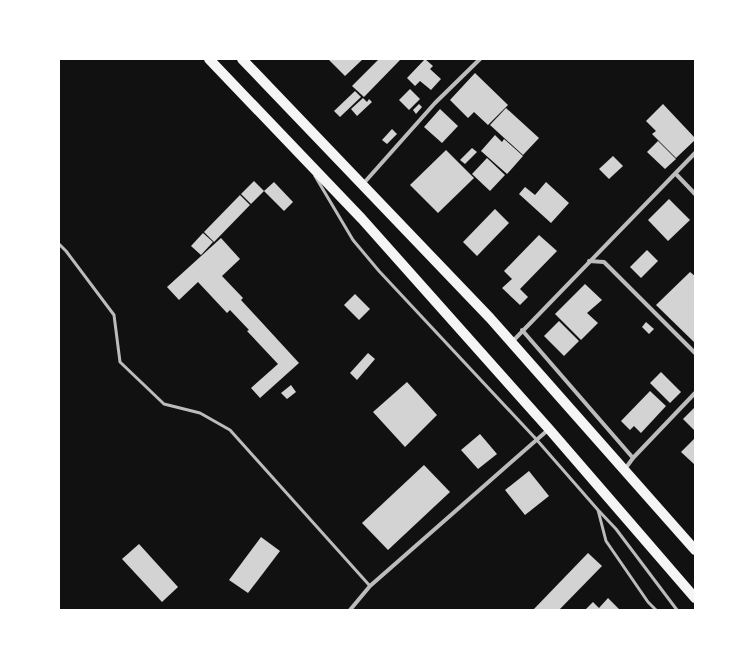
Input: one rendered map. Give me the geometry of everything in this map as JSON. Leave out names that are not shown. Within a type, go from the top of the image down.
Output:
[{"type":"main road","points":[[209,59],[362,219],[549,429],[695,598]]},
{"type":"main road","points":[[242,59],[512,343],[695,550]]},
{"type":"street","points":[[362,184],[435,103],[480,59]]},
{"type":"street","points":[[512,343],[522,330],[588,261],[676,174],[695,153]]},
{"type":"street","points":[[676,174],[695,194]]},
{"type":"street","points":[[588,261],[604,262],[695,353]]},
{"type":"street","points":[[522,330],[633,458]]},
{"type":"street","points":[[624,469],[695,393]]},
{"type":"street","points":[[350,610],[370,586],[549,429]]},
{"type":"lane","points":[[306,162],[358,245],[380,271],[536,439],[616,529],[677,610]]},
{"type":"lane","points":[[59,244],[66,250],[114,315],[120,362],[164,404],[200,413],[230,430],[370,586]]},
{"type":"lane","points":[[598,510],[606,541],[648,602],[656,610]]},
{"type":"building","points":[[328,59],[363,59],[345,76]]},
{"type":"building","points":[[379,59],[401,59],[364,97],[352,86]]},
{"type":"building","points":[[425,59],[433,66],[430,69],[441,79],[431,90],[420,81],[415,86],[407,78]]},
{"type":"building","points":[[475,73],[508,105],[488,125],[474,112],[468,118],[450,100]]},
{"type":"building","points":[[410,89],[420,99],[409,110],[399,100]]},
{"type":"building","points":[[355,91],[361,97],[340,117],[334,111]]},
{"type":"building","points":[[363,98],[367,102],[369,99],[372,102],[357,116],[351,109]]},
{"type":"building","points":[[419,104],[422,107],[416,114],[413,110]]},
{"type":"building","points":[[663,104],[695,138],[695,140],[676,158],[652,134],[656,131],[646,121]]},
{"type":"building","points":[[506,108],[539,138],[523,155],[490,125]]},
{"type":"building","points":[[440,109],[458,126],[442,143],[424,127]]},
{"type":"building","points":[[392,129],[397,134],[387,144],[382,140]]},
{"type":"building","points":[[495,135],[502,142],[504,139],[523,156],[507,174],[481,151]]},
{"type":"building","points":[[658,141],[676,159],[665,169],[647,152]]},
{"type":"building","points":[[472,148],[477,152],[465,164],[460,160]]},
{"type":"building","points":[[446,150],[474,178],[438,213],[410,185]]},
{"type":"building","points":[[613,156],[623,166],[609,179],[599,169]]},
{"type":"building","points":[[487,158],[505,175],[490,191],[472,174]]},
{"type":"building","points":[[254,181],[264,191],[251,204],[241,194]]},
{"type":"building","points":[[274,182],[293,202],[284,211],[264,191]]},
{"type":"building","points":[[546,182],[569,203],[551,223],[519,194],[525,187],[535,195]]},
{"type":"building","points":[[240,195],[250,205],[214,242],[204,232]]},
{"type":"building","points":[[669,199],[690,220],[668,241],[648,220]]},
{"type":"building","points":[[495,209],[509,223],[477,256],[463,242]]},
{"type":"building","points":[[203,233],[213,242],[201,255],[191,246]]},
{"type":"building","points":[[539,235],[557,251],[520,289],[528,297],[520,305],[502,288],[512,279],[504,271]]},
{"type":"building","points":[[221,238],[240,259],[222,276],[243,298],[241,300],[299,363],[260,398],[251,388],[278,364],[247,331],[249,330],[230,310],[227,313],[198,282],[179,300],[167,287]]},
{"type":"building","points":[[647,250],[658,261],[641,278],[630,267]]},
{"type":"building","points":[[690,272],[695,276],[695,343],[656,305]]},
{"type":"building","points":[[585,284],[602,300],[587,313],[598,323],[581,340],[555,314]]},
{"type":"building","points":[[355,294],[370,309],[359,320],[344,305]]},
{"type":"building","points":[[559,321],[579,341],[564,356],[544,336]]},
{"type":"building","points":[[646,322],[654,329],[649,334],[642,327]]},
{"type":"building","points":[[368,353],[375,359],[357,380],[350,373]]},
{"type":"building","points":[[661,372],[681,392],[670,403],[650,383]]},
{"type":"building","points":[[407,382],[437,415],[405,447],[373,412]]},
{"type":"building","points":[[291,385],[296,392],[287,399],[281,393]]},
{"type":"building","points":[[650,391],[666,406],[641,433],[634,426],[630,430],[621,421]]},
{"type":"building","points":[[695,407],[695,431],[683,419]]},
{"type":"building","points":[[480,434],[497,454],[478,469],[461,450]]},
{"type":"building","points":[[695,438],[695,465],[681,452]]},
{"type":"building","points":[[424,465],[450,492],[388,550],[362,523]]},
{"type":"building","points":[[529,471],[549,496],[525,515],[505,490]]},
{"type":"building","points":[[261,537],[280,551],[248,593],[229,580]]},
{"type":"building","points":[[139,544],[178,587],[162,602],[122,559]]},
{"type":"building","points":[[588,553],[602,566],[559,610],[533,610]]},
{"type":"building","points":[[608,598],[620,610],[585,610],[593,602],[599,608]]}]
